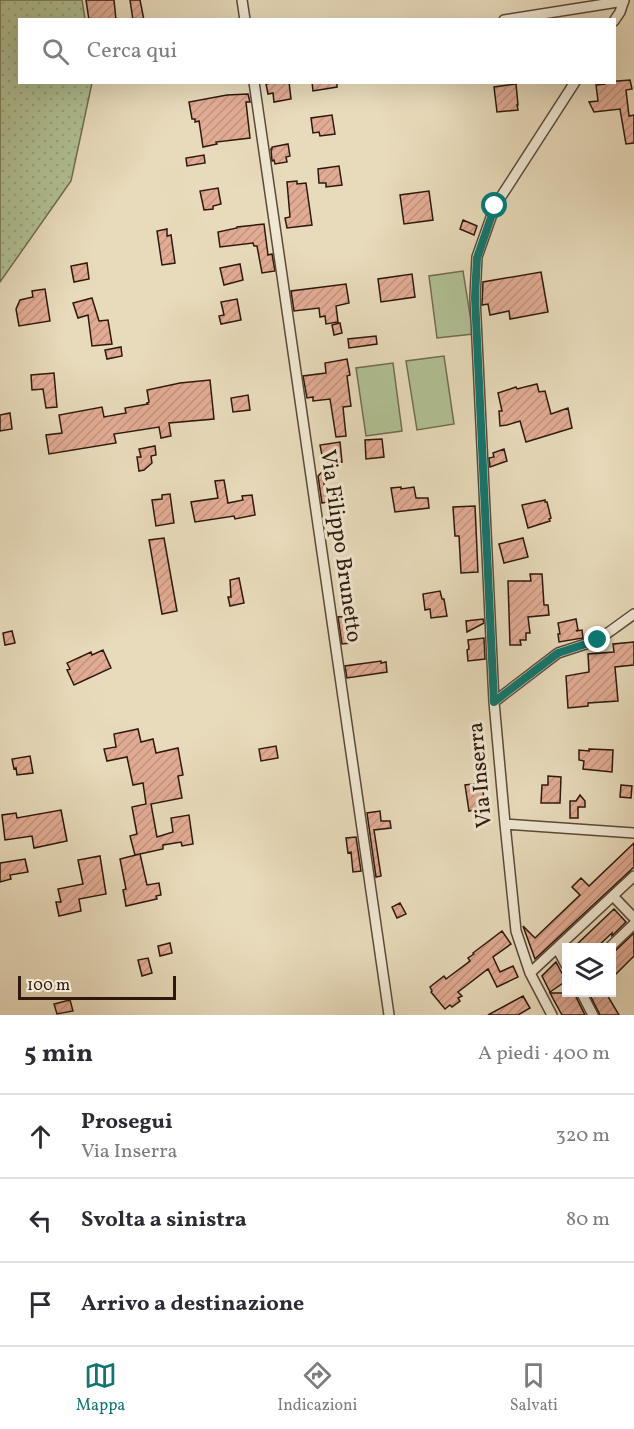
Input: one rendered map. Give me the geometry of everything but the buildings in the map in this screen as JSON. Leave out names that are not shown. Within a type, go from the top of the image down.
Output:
[{"type":"street","points":[[242,0],[245,18]]},
{"type":"street","points":[[517,18],[624,1],[616,19]]},
{"type":"street","name":"Via Filippo Brunetto","points":[[254,84],[389,1015]]},
{"type":"street","name":"Via Inserra","points":[[552,1015],[530,973],[516,931],[494,702],[475,297],[477,258],[495,206],[574,84]]},
{"type":"street","points":[[494,702],[558,653],[598,640],[634,614]]},
{"type":"street","points":[[505,824],[634,833]]},
{"type":"street","points":[[530,973],[634,876]]},
{"type":"street","points":[[613,896],[634,918]]},
{"type":"street","points":[[614,943],[634,924]]},
{"type":"street","points":[[557,948],[562,956]]},
{"type":"street","points":[[583,997],[593,1015]]},
{"type":"green space","points":[[0,0],[82,0],[85,18],[18,18],[18,84],[92,84],[71,181],[0,282]]},
{"type":"green space","points":[[463,271],[473,334],[437,338],[429,276]]},
{"type":"green space","points":[[444,356],[454,424],[417,430],[406,361]]},
{"type":"green space","points":[[393,363],[402,431],[366,436],[356,368]]},
{"type":"route","points":[[495,206],[477,258],[475,297],[494,702],[558,653],[598,640]]}]
